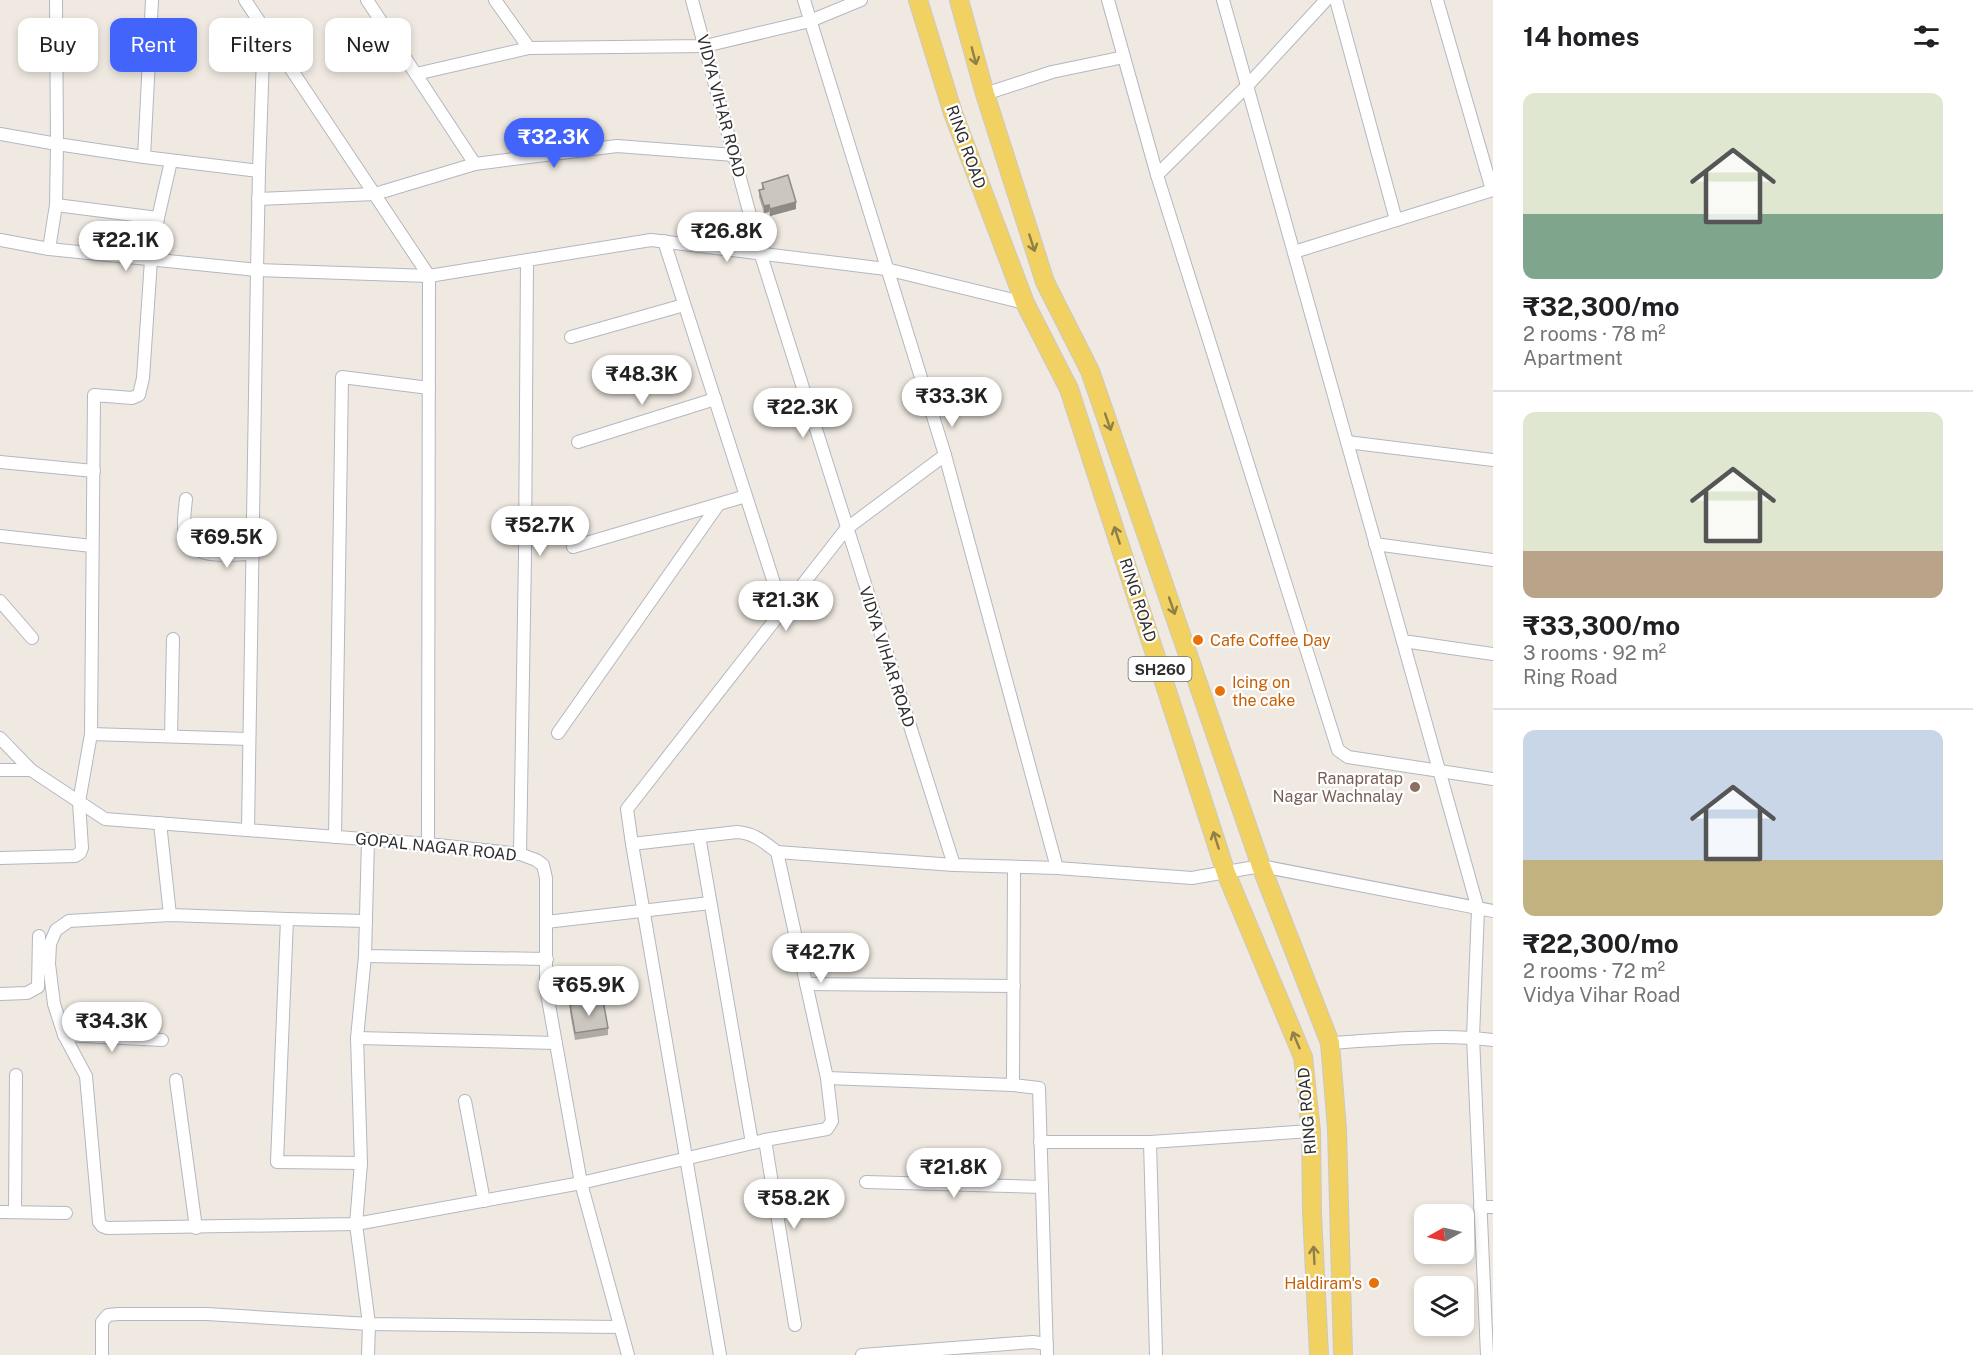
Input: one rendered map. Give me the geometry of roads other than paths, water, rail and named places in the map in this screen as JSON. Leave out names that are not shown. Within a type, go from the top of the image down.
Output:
[{"type":"main road","name":"RING ROAD","points":[[918,0],[953,113],[1025,303],[1069,389],[1226,873],[1303,1056],[1311,1131],[1312,1213],[1319,1355]]},
{"type":"main road","name":"RING ROAD","points":[[959,0],[985,94],[1045,282],[1090,371],[1261,866],[1330,1044],[1337,1128],[1343,1355]]},
{"type":"street","points":[[49,249],[56,206],[56,0]]},
{"type":"street","points":[[144,157],[152,0]]},
{"type":"street","points":[[246,0],[258,18]]},
{"type":"street","points":[[367,0],[475,164]]},
{"type":"street","points":[[495,0],[529,48]]},
{"type":"street","name":"VIDYA VIHAR ROAD","points":[[692,0],[760,252],[954,865]]},
{"type":"street","points":[[804,0],[945,455],[1057,868]]},
{"type":"street","points":[[416,74],[529,48],[705,46],[810,21],[861,0]]},
{"type":"street","points":[[1108,0],[1157,175],[1338,750],[1348,757],[1493,779]]},
{"type":"street","points":[[1223,0],[1478,909],[1473,1037],[1487,1207],[1489,1317],[1487,1355]]},
{"type":"street","points":[[1157,175],[1247,86],[1326,0]]},
{"type":"street","points":[[1336,0],[1396,220]]},
{"type":"street","points":[[1294,252],[1492,190],[1437,0]]},
{"type":"street","points":[[985,94],[1052,72],[1124,57]]},
{"type":"street","points":[[248,830],[258,198],[262,72]]},
{"type":"street","points":[[293,72],[429,276],[428,844]]},
{"type":"street","points":[[0,134],[171,161],[259,171]]},
{"type":"street","points":[[258,198],[375,194],[475,164],[618,146],[734,155]]},
{"type":"street","points":[[0,858],[75,856],[82,848],[79,802],[91,734],[94,395],[132,398],[139,395],[143,378],[151,260],[171,161]]},
{"type":"street","points":[[56,206],[158,218]]},
{"type":"street","points":[[0,240],[49,249],[258,270],[429,276],[651,240],[886,269],[1025,303]]},
{"type":"street","points":[[664,241],[783,611]]},
{"type":"street","points":[[519,854],[525,567],[527,260]]},
{"type":"street","points":[[571,337],[684,305]]},
{"type":"street","points":[[335,837],[342,377],[429,388]]},
{"type":"street","points":[[578,442],[715,399]]},
{"type":"street","points":[[1347,442],[1493,460]]},
{"type":"street","points":[[720,1355],[627,809],[846,529],[945,455]]},
{"type":"street","points":[[0,462],[94,471]]},
{"type":"street","points":[[573,547],[746,496]]},
{"type":"street","points":[[186,499],[185,535],[191,546],[203,553],[252,554]]},
{"type":"street","points":[[558,733],[718,505]]},
{"type":"street","points":[[0,536],[92,546]]},
{"type":"street","points":[[1376,544],[1493,560]]},
{"type":"street","points":[[0,601],[32,638]]},
{"type":"street","points":[[171,736],[173,639]]},
{"type":"street","points":[[1403,641],[1493,654]]},
{"type":"street","points":[[91,734],[249,739]]},
{"type":"street","name":"GOPAL NAGAR ROAD","points":[[0,738],[31,770],[105,819],[428,844],[519,854],[543,865],[546,879],[546,988],[581,1183],[628,1355]]},
{"type":"street","points":[[0,770],[31,770]]},
{"type":"street","points":[[160,823],[170,915]]},
{"type":"street","points":[[632,844],[747,833],[760,838],[777,852],[954,865],[1057,868],[1192,878],[1261,866],[1493,911]]},
{"type":"street","points":[[699,837],[710,903],[795,1325]]},
{"type":"street","points":[[368,839],[365,956],[357,1038],[361,1163],[356,1224],[369,1324],[368,1355]]},
{"type":"street","points":[[366,921],[170,915],[69,921],[56,930],[50,944],[49,964],[54,1004],[64,1035],[87,1076],[99,1221],[102,1226],[107,1228],[196,1228],[356,1224],[581,1183],[759,1142],[827,1129],[832,1121],[827,1078],[777,852]]},
{"type":"street","points":[[1013,1085],[1014,867]]},
{"type":"street","points":[[546,922],[710,903]]},
{"type":"street","points":[[286,919],[277,1162],[361,1163]]},
{"type":"street","points":[[0,994],[27,993],[38,987],[39,936]]},
{"type":"street","points":[[365,956],[546,959]]},
{"type":"street","points":[[806,984],[1014,986]]},
{"type":"street","points":[[64,1035],[162,1040]]},
{"type":"street","points":[[1330,1044],[1415,1038],[1473,1037],[1493,1040]]},
{"type":"street","points":[[357,1038],[556,1043]]},
{"type":"street","points":[[15,1212],[16,1075]]},
{"type":"street","points":[[827,1078],[1039,1088],[1047,1349],[1033,1342],[862,1355]]},
{"type":"street","points":[[176,1080],[196,1228]]},
{"type":"street","points":[[465,1101],[484,1201]]},
{"type":"street","points":[[1040,1142],[1150,1142],[1311,1131]]},
{"type":"street","points":[[1150,1142],[1156,1355]]},
{"type":"street","points":[[866,1182],[1041,1187]]},
{"type":"street","points":[[0,1212],[66,1213]]},
{"type":"street","points":[[102,1355],[102,1322],[108,1316],[118,1314],[207,1314],[369,1324],[620,1327]]},
{"type":"place","name":"Cafe Coffee Day","points":[[1198,640]]},
{"type":"place","name":"Icing on the cake","points":[[1220,691]]},
{"type":"place","name":"Ranapratap Nagar Wachnalay","points":[[1415,787]]},
{"type":"place","name":"Haldiram's","points":[[1374,1283]]}]
